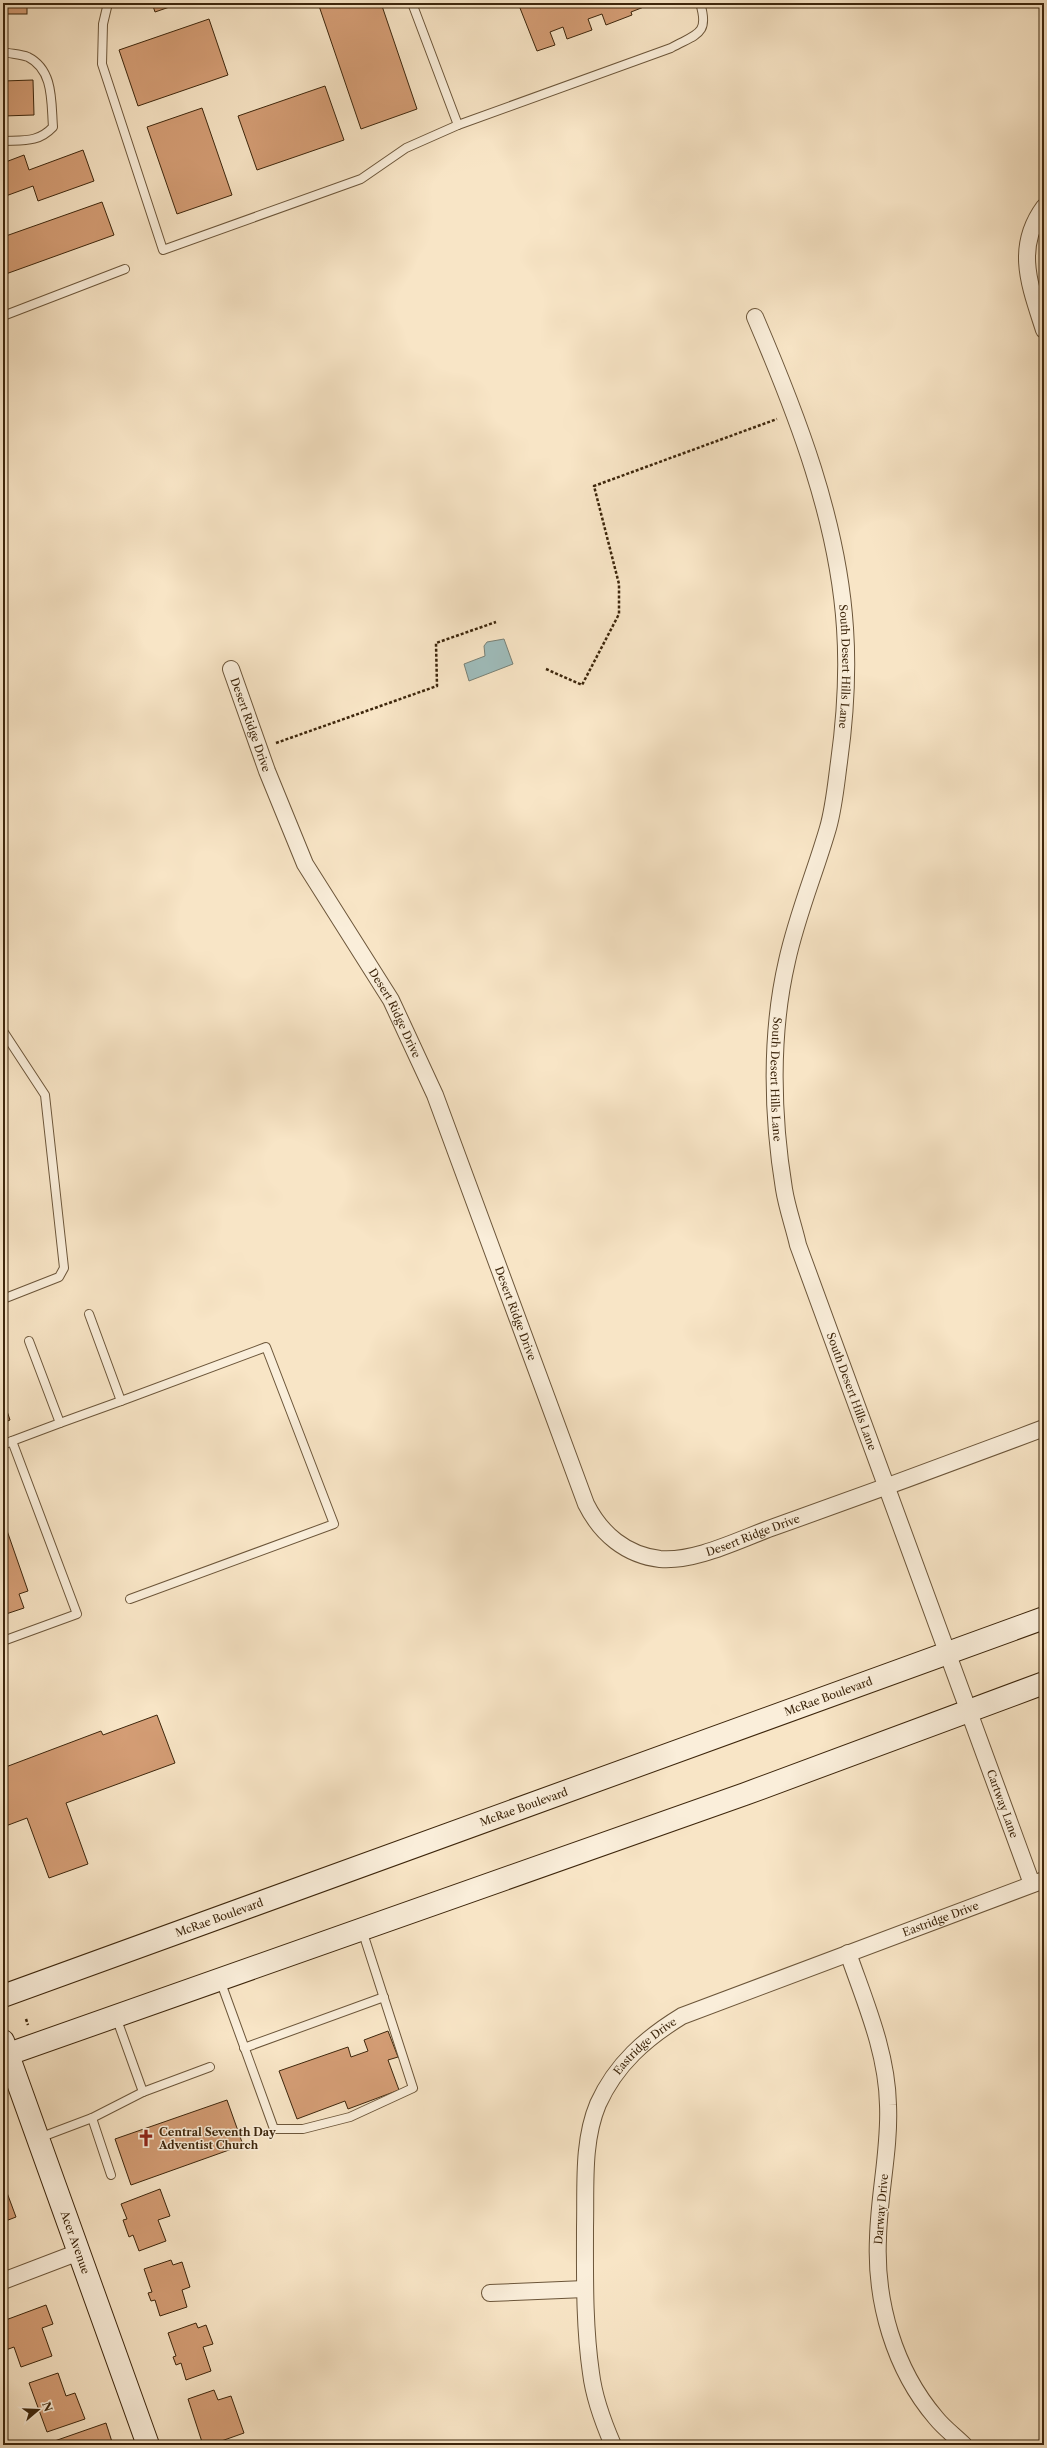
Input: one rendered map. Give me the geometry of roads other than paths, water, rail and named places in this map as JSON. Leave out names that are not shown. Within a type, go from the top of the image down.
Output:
[{"type":"main road","name":"McRae Boulevard","points":[[3,1996],[1044,1618]]},
{"type":"main road","points":[[5,2050],[116,2016],[219,1980],[745,1794],[1044,1683]]},
{"type":"main road","name":"Acer Avenue","points":[[5,2050],[148,2445]]},
{"type":"street","points":[[1044,206],[1032,226],[1026,267],[1044,330]]},
{"type":"street","name":"South Desert Hills Lane","points":[[755,317],[793,414],[824,506],[836,562],[845,628],[845,689],[839,760],[828,827],[800,912],[785,969],[779,1012],[775,1060],[776,1128],[784,1191],[798,1245],[888,1487],[968,1711]]},
{"type":"street","name":"Desert Ridge Drive","points":[[231,669],[259,749],[305,864],[391,1000],[412,1042],[435,1095],[586,1504],[592,1516],[605,1533],[621,1546],[640,1555],[661,1559],[682,1558],[888,1487],[1044,1428]]},
{"type":"street","name":"Cartway Lane","points":[[968,1711],[1038,1882]]},
{"type":"street","name":"Eastridge Drive","points":[[613,2445],[598,2405],[591,2373],[585,2289],[586,2161],[589,2137],[598,2105],[614,2075],[632,2052],[658,2030],[682,2016],[1038,1882]]},
{"type":"street","name":"Darway Drive","points":[[848,1953],[878,2038],[885,2074],[888,2104],[888,2135],[878,2243],[878,2261],[885,2316],[896,2350],[922,2400],[937,2419],[964,2445]]},
{"type":"street","points":[[3,2281],[79,2252]]},
{"type":"street","points":[[490,2293],[585,2289]]},
{"type":"lane","points":[[108,3],[103,24],[102,64],[162,250],[361,179],[406,148],[458,124],[671,48],[701,31],[705,20],[700,3]]},
{"type":"lane","points":[[412,3],[458,124]]},
{"type":"lane","points":[[3,52],[27,57],[42,67],[49,84],[53,127],[45,136],[32,140],[3,141]]},
{"type":"lane","points":[[3,316],[125,269]]},
{"type":"lane","points":[[3,1030],[45,1095],[64,1268],[59,1277],[3,1299]]},
{"type":"lane","points":[[89,1314],[121,1401]]},
{"type":"lane","points":[[30,1341],[60,1423]]},
{"type":"lane","points":[[3,1445],[266,1347],[334,1524],[130,1600]]},
{"type":"lane","points":[[3,1641],[77,1614],[12,1441]]},
{"type":"lane","points":[[219,1980],[274,2129],[303,2129],[350,2117],[413,2088],[362,1929]]},
{"type":"lane","points":[[244,2048],[384,1998]]},
{"type":"lane","points":[[116,2016],[143,2092]]},
{"type":"lane","points":[[38,2138],[92,2118],[143,2092],[210,2067]]},
{"type":"lane","points":[[92,2118],[110,2175]]},
{"type":"water","points":[[504,639],[513,664],[469,681],[464,664],[485,656],[484,646],[487,642]]},
{"type":"place","name":"Central Seventh Day Adventist Church","points":[[146,2138]]}]
